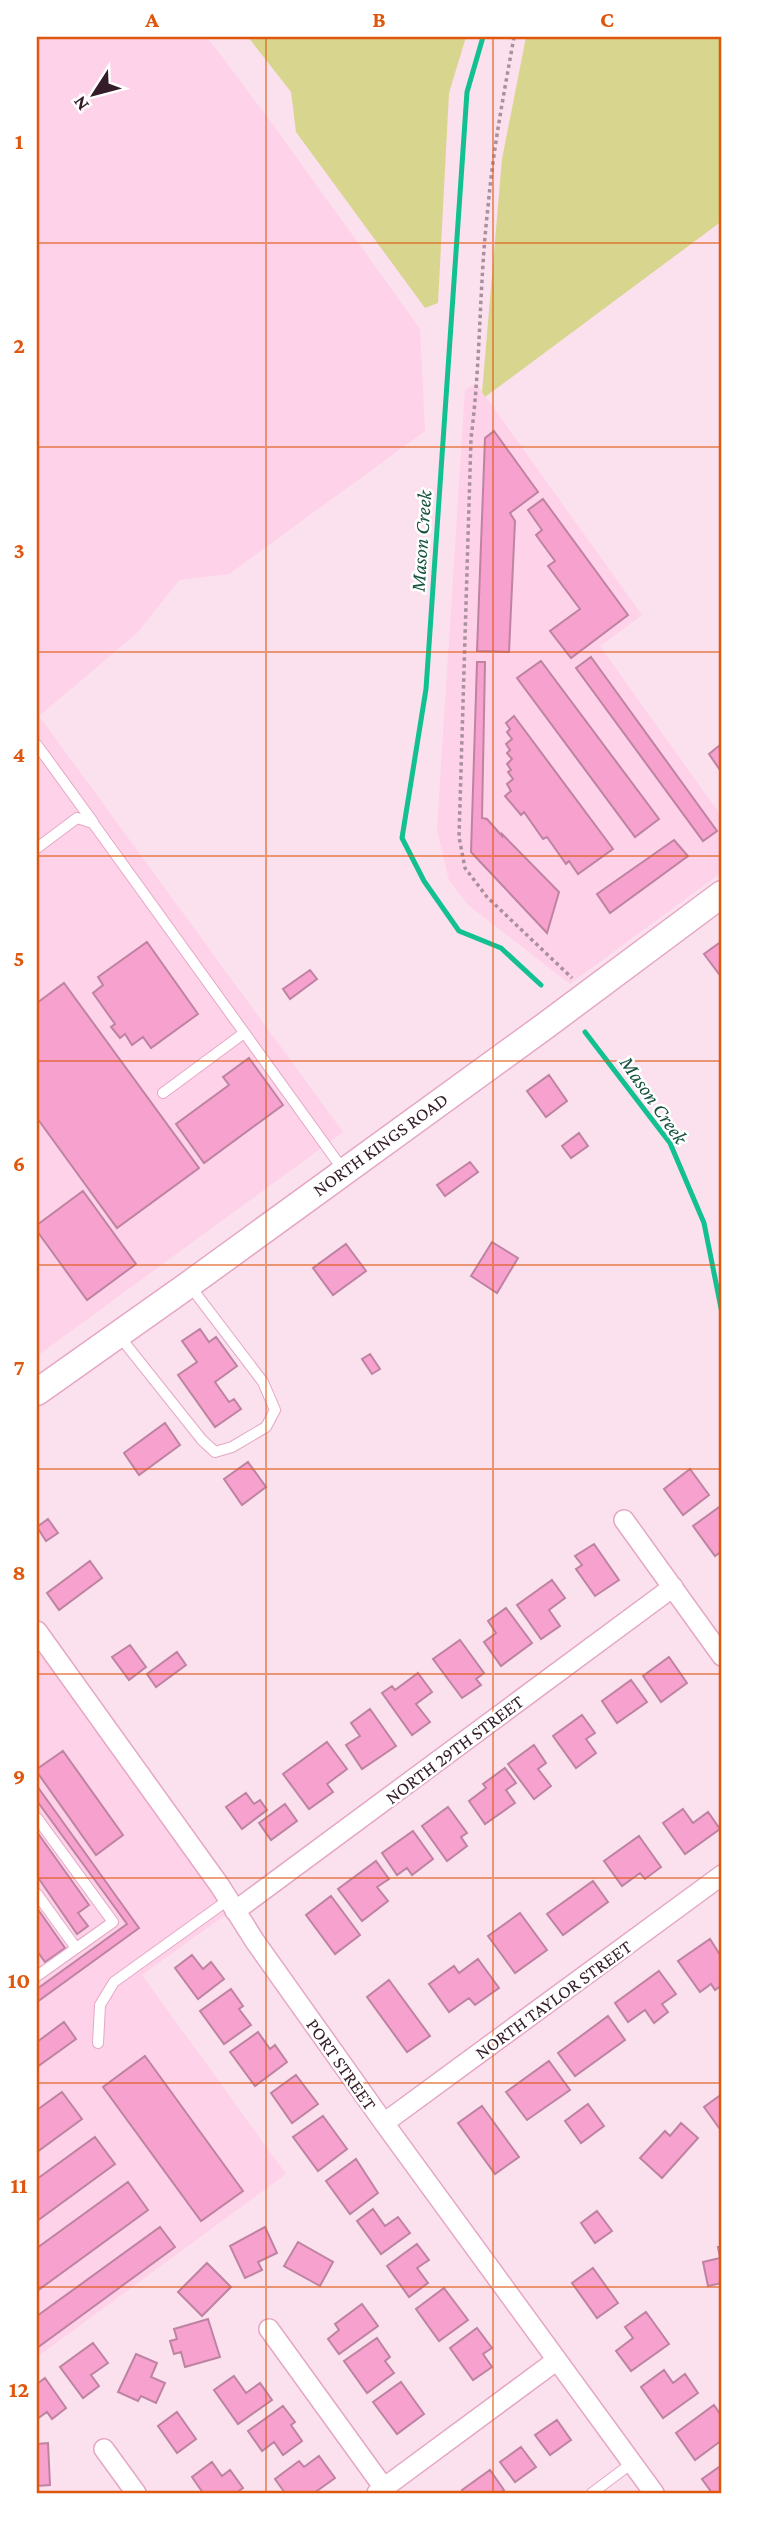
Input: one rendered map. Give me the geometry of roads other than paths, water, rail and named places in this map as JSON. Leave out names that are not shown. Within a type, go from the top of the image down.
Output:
[{"type":"main road","name":"NORTH KINGS ROAD","points":[[37,1392],[191,1283],[722,894]]},
{"type":"street","points":[[624,1520],[722,1656]]},
{"type":"street","name":"NORTH 29TH STREET","points":[[232,1905],[673,1587]]},
{"type":"street","name":"PORT STREET","points":[[37,1631],[384,2123],[654,2493]]},
{"type":"street","name":"NORTH TAYLOR STREET","points":[[384,2123],[722,1875]]},
{"type":"street","points":[[269,2329],[380,2491],[557,2360]]},
{"type":"street","points":[[104,2449],[136,2493]]},
{"type":"lane","points":[[37,745],[344,1171]]},
{"type":"lane","points":[[37,848],[77,818],[93,823]]},
{"type":"lane","points":[[163,1093],[244,1033]]},
{"type":"lane","points":[[118,1333],[202,1440],[215,1452],[232,1447],[266,1427],[275,1410],[263,1382],[190,1286],[191,1283]]},
{"type":"lane","points":[[37,1818],[113,1922],[38,1974]]},
{"type":"lane","points":[[37,1894],[76,1948]]},
{"type":"lane","points":[[98,2043],[100,2004],[114,1982],[232,1905]]},
{"type":"lane","points":[[592,2493],[632,2463]]},
{"type":"waterway","name":"Mason Creek","points":[[483,37],[467,92],[426,689],[402,838],[424,881],[459,931],[501,948],[541,985]]},
{"type":"waterway","name":"Mason Creek","points":[[585,1032],[670,1143],[704,1223],[722,1313]]}]
